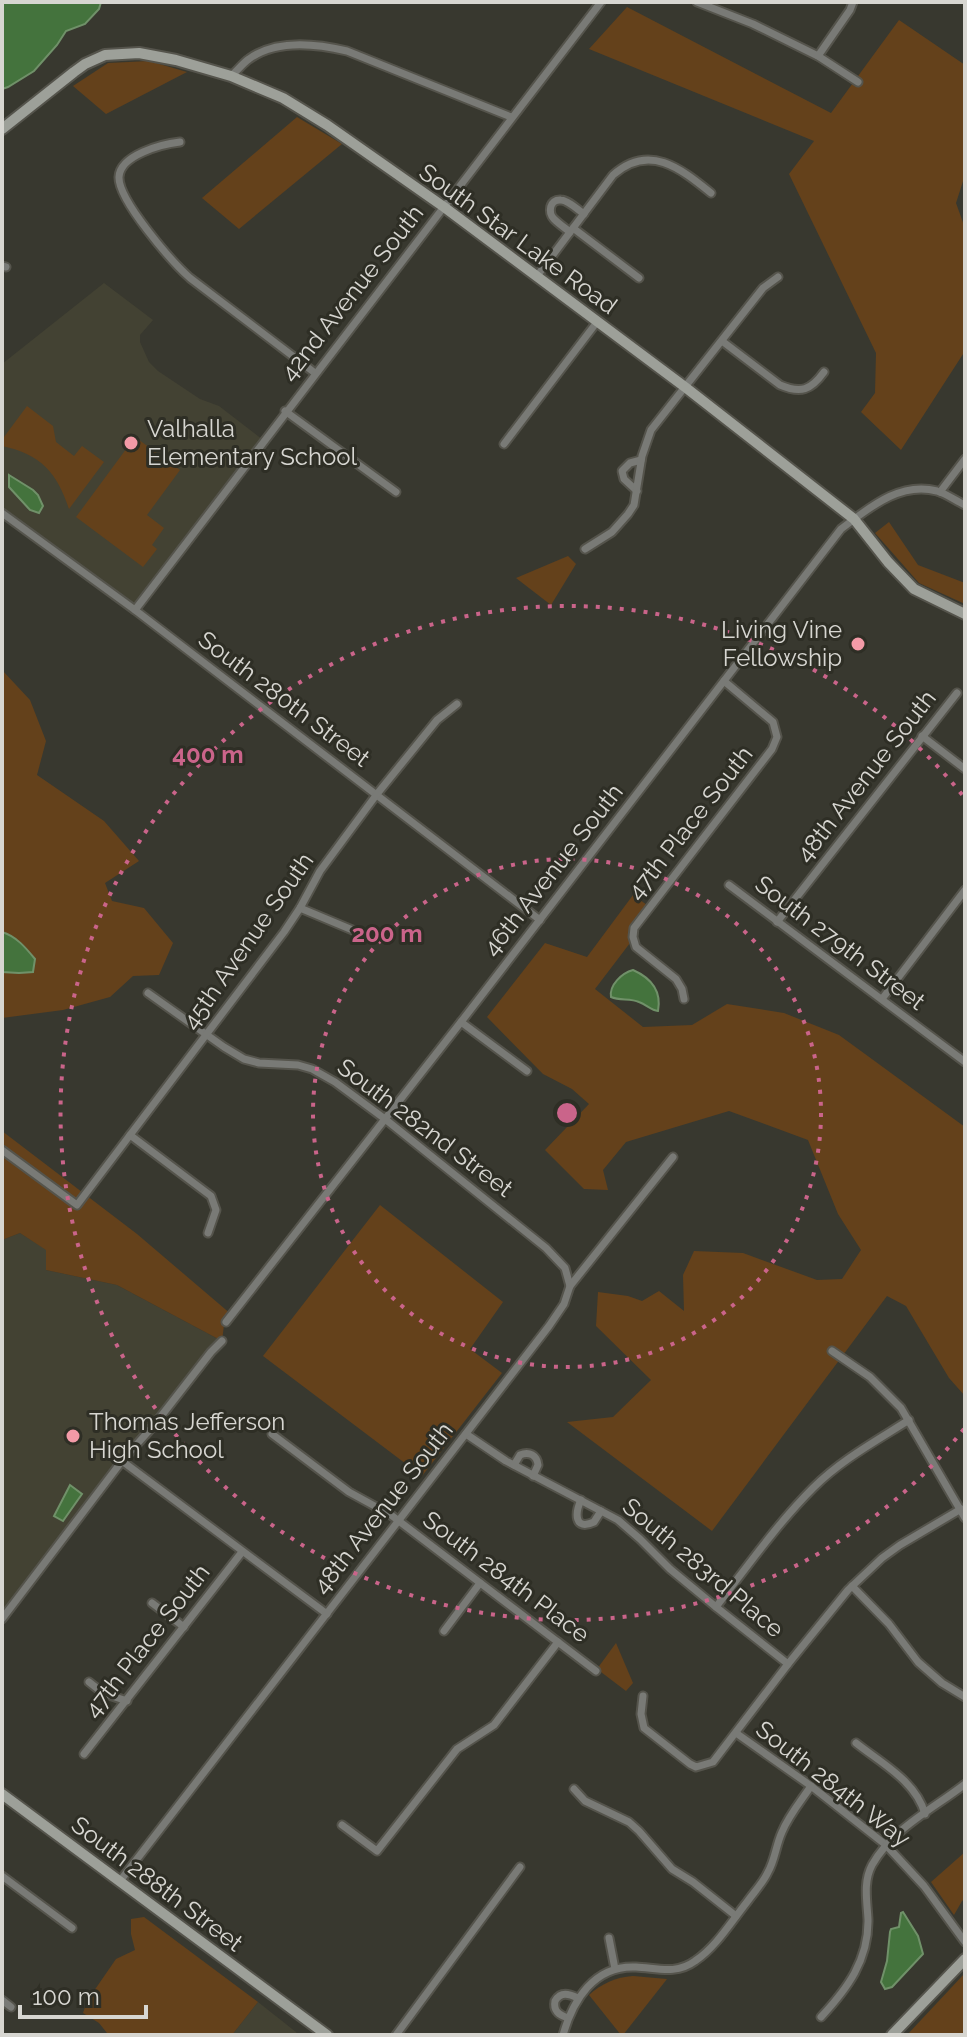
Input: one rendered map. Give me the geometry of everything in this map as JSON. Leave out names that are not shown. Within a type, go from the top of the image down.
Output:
[{"type":"street","name":"42nd Avenue South","points":[[135,610],[601,2]]},
{"type":"street","points":[[697,2],[753,24],[818,56],[858,82]]},
{"type":"street","points":[[723,12],[728,2]]},
{"type":"street","points":[[818,56],[853,2]]},
{"type":"street","points":[[231,76],[250,57],[265,51],[304,45],[327,46],[347,51],[511,117]]},
{"type":"street","name":"South Star Lake Road","points":[[2,129],[85,64],[105,55],[139,53],[156,56],[231,76],[283,98],[444,207],[685,387],[854,519],[914,589],[965,614]]},
{"type":"street","points":[[180,142],[165,144],[130,158],[124,164],[119,181],[129,204],[171,261],[315,373]]},
{"type":"street","points":[[537,276],[613,175],[624,165],[640,160],[657,160],[672,165],[711,193]]},
{"type":"street","points":[[584,214],[559,199],[552,203],[550,210],[552,217],[639,278]]},
{"type":"street","points":[[585,549],[621,524],[634,505],[641,460],[651,430],[763,288],[778,277]]},
{"type":"street","points":[[504,444],[597,322]]},
{"type":"street","points":[[722,341],[780,385],[791,389],[800,391],[807,388],[824,372]]},
{"type":"street","points":[[285,411],[396,492]]},
{"type":"street","points":[[965,459],[940,492],[965,505]]},
{"type":"street","points":[[637,491],[624,479],[622,471],[630,463],[641,460]]},
{"type":"street","name":"46th Avenue South","points":[[226,1322],[841,529],[901,491],[923,489],[940,492]]},
{"type":"street","name":"South 280th Street","points":[[2,513],[135,610],[540,920]]},
{"type":"street","name":"47th Place South","points":[[684,999],[676,979],[636,947],[633,937],[637,923],[776,742],[773,722],[724,681]]},
{"type":"street","name":"48th Avenue South","points":[[777,922],[957,693]]},
{"type":"street","name":"45th Avenue South","points":[[2,1150],[77,1205],[300,908],[320,871],[377,794],[437,720],[457,704]]},
{"type":"street","points":[[922,736],[965,769]]},
{"type":"street","name":"South 279th Street","points":[[729,885],[965,1062]]},
{"type":"street","points":[[882,999],[965,890]]},
{"type":"street","points":[[300,908],[362,934]]},
{"type":"street","name":"South 282nd Street","points":[[148,993],[244,1059],[298,1065],[335,1082],[552,1253],[565,1268],[570,1286]]},
{"type":"street","points":[[461,1022],[527,1071]]},
{"type":"street","points":[[130,1135],[211,1196],[216,1210],[208,1233]]},
{"type":"street","name":"48th Avenue South","points":[[120,1881],[558,1315],[570,1286],[673,1157]]},
{"type":"street","points":[[2,1619],[122,1461],[222,1341]]},
{"type":"street","points":[[832,1351],[870,1377],[896,1401],[965,1518]]},
{"type":"street","points":[[716,1607],[814,1486],[851,1457],[909,1420]]},
{"type":"street","name":"South 284th Place","points":[[272,1434],[349,1492],[383,1509],[596,1671]]},
{"type":"street","name":"South 283rd Place","points":[[466,1434],[533,1476],[618,1520],[670,1569],[788,1664]]},
{"type":"street","points":[[514,1465],[520,1455],[532,1454],[538,1465],[533,1476]]},
{"type":"street","points":[[122,1461],[327,1614]]},
{"type":"street","points":[[581,1500],[576,1517],[582,1523],[594,1522],[601,1511]]},
{"type":"street","points":[[643,1696],[641,1721],[649,1734],[696,1767],[713,1762],[852,1586],[900,1545],[961,1509]]},
{"type":"street","name":"47th Place South","points":[[84,1754],[242,1552]]},
{"type":"street","points":[[444,1631],[480,1583]]},
{"type":"street","points":[[852,1586],[889,1624],[918,1662],[942,1683],[965,1697]]},
{"type":"street","points":[[152,1603],[184,1627]]},
{"type":"street","points":[[342,1825],[377,1851],[457,1749],[494,1725],[558,1642]]},
{"type":"street","points":[[89,1682],[103,1693],[127,1701]]},
{"type":"street","name":"South 284th Way","points":[[736,1733],[811,1786],[886,1845],[924,1886],[965,1942]]},
{"type":"street","points":[[856,1743],[907,1783],[918,1796],[925,1814]]},
{"type":"street","points":[[821,2017],[849,1985],[862,1960],[868,1923],[866,1886],[873,1864],[902,1828],[965,1784]]},
{"type":"street","points":[[563,2035],[578,1998],[588,1984],[602,1974],[626,1967],[670,1971],[682,1969],[708,1950],[767,1875],[774,1861],[780,1834],[811,1786]]},
{"type":"street","points":[[574,1789],[585,1801],[629,1822],[672,1869],[736,1916]]},
{"type":"street","name":"South 288th Street","points":[[2,1794],[324,2034]]},
{"type":"street","points":[[396,2035],[520,1867]]},
{"type":"street","points":[[2,1876],[72,1928]]},
{"type":"street","points":[[609,1938],[615,1969]]},
{"type":"street","points":[[892,2035],[965,1959]]},
{"type":"street","points":[[568,2018],[555,2010],[557,1997],[565,1993],[578,1998]]},
{"type":"street","points":[[2,2000],[11,2007]]},
{"type":"shaded area","points":[[2,2],[101,2],[99,9],[85,24],[66,31],[34,71],[2,89]]},
{"type":"shaded area","points":[[627,7],[831,113],[899,20],[965,65],[965,175],[956,203],[965,228],[965,351],[901,450],[861,412],[875,393],[876,353],[789,174],[814,141],[589,49]]},
{"type":"shaded area","points":[[149,61],[187,72],[106,114],[73,86],[108,63]]},
{"type":"shaded area","points":[[297,117],[342,144],[239,229],[202,198]]},
{"type":"shaded area","name":"Valhalla Elementary School","points":[[104,283],[153,320],[140,335],[140,342],[149,362],[158,371],[200,399],[219,406],[263,440],[135,610],[2,513],[2,364]]},
{"type":"shaded area","points":[[27,406],[53,426],[56,442],[74,456],[82,446],[104,462],[69,509],[59,485],[46,467],[27,454],[2,446],[4,437]]},
{"type":"shaded area","points":[[135,437],[180,470],[147,515],[164,528],[152,545],[157,549],[143,567],[76,517]]},
{"type":"shaded area","points":[[9,475],[38,495],[43,506],[39,513],[30,510],[9,487]]},
{"type":"shaded area","points":[[889,522],[918,565],[965,583],[965,604],[919,583],[875,533]]},
{"type":"shaded area","points":[[568,556],[576,564],[551,605],[516,578]]},
{"type":"shaded area","points":[[2,670],[30,700],[46,741],[37,775],[104,821],[139,861],[105,883],[112,901],[144,908],[173,943],[159,975],[133,976],[110,997],[63,1010],[2,1018],[2,972],[19,973],[8,934],[2,932]]},
{"type":"shaded area","points":[[633,895],[647,905],[631,927],[630,943],[595,989],[643,1027],[692,1025],[727,1004],[784,1013],[839,1035],[965,1127],[965,1396],[949,1378],[906,1306],[887,1296],[712,1531],[567,1422],[613,1417],[651,1380],[596,1326],[598,1292],[642,1301],[659,1291],[684,1311],[683,1275],[694,1251],[743,1253],[817,1280],[842,1279],[861,1250],[838,1214],[808,1140],[729,1111],[626,1142],[603,1170],[608,1190],[584,1189],[545,1150],[589,1104],[572,1089],[543,1074],[487,1017],[545,943],[587,957]]},
{"type":"shaded area","points":[[2,932],[16,939],[35,959],[33,972],[2,972]]},
{"type":"shaded area","points":[[633,970],[654,986],[658,1011],[636,1001],[611,997],[617,980]]},
{"type":"shaded area","points":[[2,1131],[137,1234],[232,1315],[224,1325],[222,1341],[117,1285],[46,1270],[46,1250],[20,1233],[2,1240]]},
{"type":"shaded area","points":[[380,1205],[503,1302],[470,1349],[502,1373],[422,1476],[263,1356]]},
{"type":"shaded area","name":"Thomas Jefferson High School","points":[[20,1233],[47,1250],[46,1270],[117,1285],[222,1341],[2,1619],[2,1240]]},
{"type":"shaded area","points":[[70,1485],[82,1494],[63,1521],[54,1516]]},
{"type":"shaded area","points":[[616,1643],[633,1683],[626,1691],[597,1669]]},
{"type":"shaded area","points":[[965,1852],[965,1899],[954,1915],[931,1882]]},
{"type":"shaded area","points":[[903,1912],[918,1936],[923,1954],[892,1987],[885,1989],[881,1982],[890,1932],[899,1927]]},
{"type":"shaded area","points":[[144,1917],[258,2002],[232,2035],[115,2035],[107,2033],[99,2023],[83,2013],[87,2001],[116,1959],[135,1950],[131,1919]]},
{"type":"shaded area","points":[[965,1973],[965,2035],[907,2035]]},
{"type":"shaded area","points":[[633,1976],[667,1979],[621,2035],[589,1995],[609,1982]]},
{"type":"shaded area","points":[[258,2002],[296,2032],[298,2035],[232,2035]]},
{"type":"place","name":"Valhalla Elementary School","points":[[131,443]]},
{"type":"place","name":"Living Vine Fellowship","points":[[858,644]]},
{"type":"place","name":"Thomas Jefferson High School","points":[[73,1436]]}]
